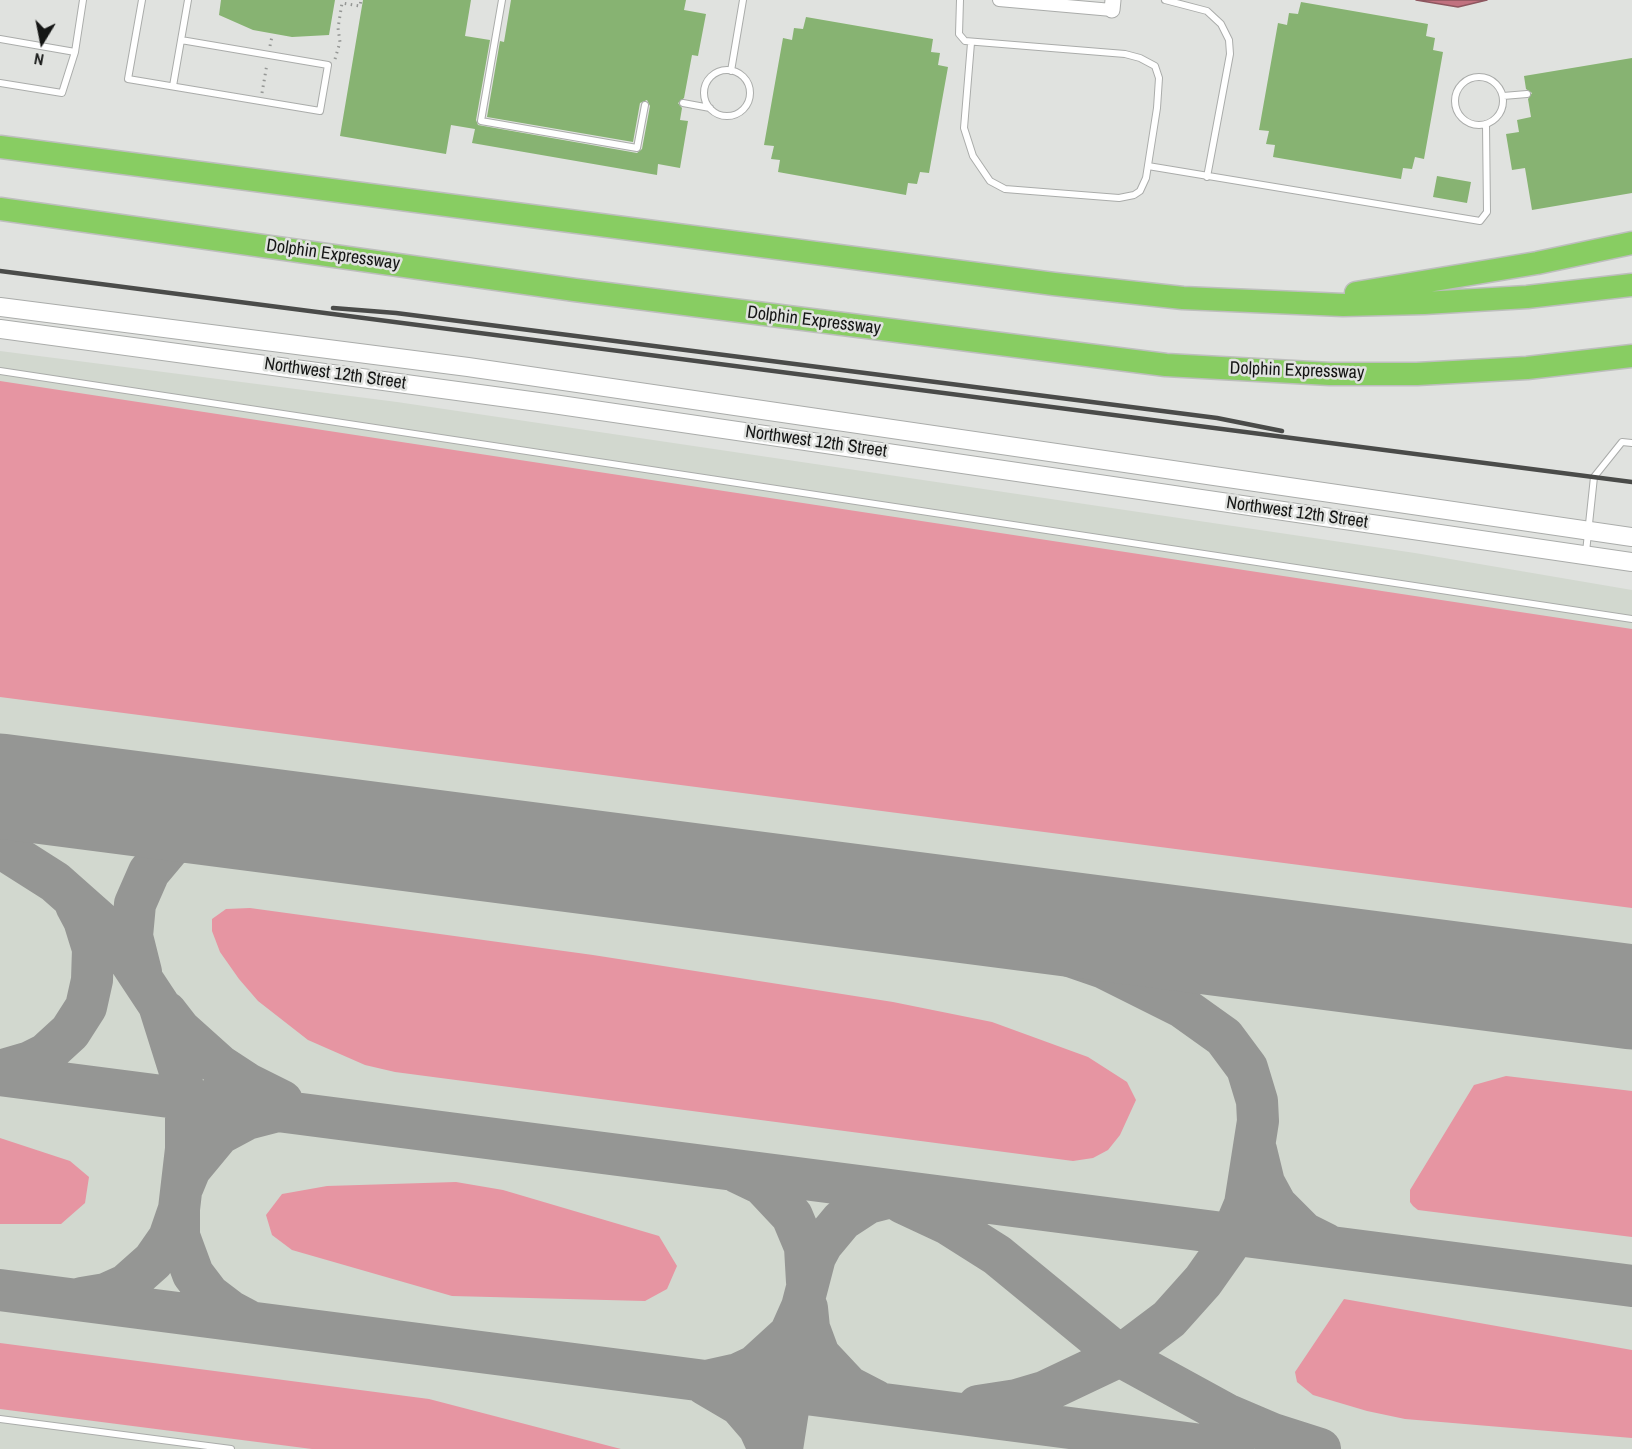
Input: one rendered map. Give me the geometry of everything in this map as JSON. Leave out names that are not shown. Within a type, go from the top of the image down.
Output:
[{"type":"highway","points":[[0,147],[1054,284],[1183,298],[1296,304],[1474,301],[1632,285]]},
{"type":"highway","name":"Dolphin Expressway","points":[[0,209],[587,292],[1166,365],[1330,374],[1417,374],[1527,368],[1632,356]]},
{"type":"highway","points":[[1296,304],[1537,263],[1632,243]]},
{"type":"main road","name":"Northwest 12th Street","points":[[0,307],[468,367],[1632,537]]},
{"type":"main road","name":"Northwest 12th Street","points":[[0,329],[576,407],[1632,562]]},
{"type":"street","points":[[999,0],[1113,5]]},
{"type":"lane","points":[[0,83],[62,93],[75,52],[83,0]]},
{"type":"lane","points":[[142,0],[128,79],[320,111],[328,65],[181,40]]},
{"type":"lane","points":[[173,86],[188,0]]},
{"type":"lane","points":[[502,0],[480,121],[637,148],[645,105]]},
{"type":"lane","points":[[731,71],[743,0]]},
{"type":"lane","points":[[960,0],[958,34],[971,43],[1004,43],[1116,54],[1149,61],[1158,71],[1160,78],[1148,166],[1140,190],[1126,197],[1005,189],[990,181],[973,156],[964,128],[971,43]]},
{"type":"lane","points":[[1165,0],[1207,11],[1221,24],[1229,40],[1230,54],[1207,177]]},
{"type":"lane","points":[[0,39],[75,52]]},
{"type":"lane","points":[[731,71],[738,73],[748,84],[750,98],[747,105],[736,114],[729,116],[715,113],[710,108],[704,95],[707,82],[718,73],[731,71]]},
{"type":"lane","points":[[1485,78],[1498,86],[1503,96],[1503,109],[1499,116],[1486,124],[1470,123],[1463,119],[1455,105],[1458,90],[1470,79],[1485,78]]},
{"type":"lane","points":[[1503,96],[1527,94]]},
{"type":"lane","points":[[684,103],[710,108]]},
{"type":"lane","points":[[1148,166],[1480,221],[1487,212],[1486,124]]},
{"type":"lane","points":[[0,371],[1632,619]]},
{"type":"lane","points":[[1586,555],[1594,477],[1604,461],[1622,442],[1632,443]]},
{"type":"lane","points":[[0,1419],[231,1449]]},
{"type":"path","points":[[328,65],[338,57],[340,42],[338,28],[342,3],[360,6],[361,0]]},
{"type":"path","points":[[261,100],[272,36]]},
{"type":"shaded area","points":[[1416,0],[1487,0],[1458,7]]},
{"type":"shaded area","points":[[0,351],[397,402],[1415,553],[1632,590],[1632,1449],[0,1449]]},
{"type":"shaded area","points":[[0,381],[1632,629],[1632,908],[0,697]]},
{"type":"shaded area","points":[[250,908],[593,955],[893,1002],[992,1022],[1088,1057],[1127,1082],[1136,1100],[1120,1135],[1108,1150],[1093,1158],[1073,1161],[395,1072],[365,1065],[308,1040],[258,1001],[220,952],[212,931],[212,919],[226,909]]},
{"type":"shaded area","points":[[1506,1076],[1632,1091],[1632,1237],[1418,1210],[1413,1206],[1410,1202],[1410,1190],[1474,1085]]},
{"type":"shaded area","points":[[0,1138],[70,1161],[89,1177],[85,1203],[61,1224],[0,1224]]},
{"type":"shaded area","points":[[456,1182],[503,1190],[659,1236],[677,1266],[667,1289],[645,1301],[452,1296],[292,1250],[272,1235],[266,1215],[282,1194],[327,1186]]},
{"type":"shaded area","points":[[1344,1299],[1632,1350],[1632,1438],[1405,1419],[1367,1411],[1313,1395],[1297,1382],[1295,1372]]},
{"type":"shaded area","points":[[0,1343],[429,1399],[621,1449],[312,1449],[0,1409]]},
{"type":"building","points":[[221,0],[335,0],[329,35],[292,37],[253,30],[219,15]]},
{"type":"building","points":[[363,0],[471,0],[465,36],[490,40],[476,120],[478,125],[637,153],[642,149],[650,106],[647,100],[640,103],[633,142],[487,117],[500,41],[504,42],[511,0],[686,0],[684,10],[706,14],[698,56],[692,55],[684,98],[678,103],[682,108],[680,120],[688,121],[680,168],[658,164],[657,175],[472,143],[475,129],[451,125],[446,154],[340,136]]},
{"type":"building","points":[[1301,2],[1428,24],[1426,36],[1435,38],[1433,50],[1443,52],[1424,159],[1415,157],[1412,169],[1403,168],[1401,179],[1273,157],[1275,145],[1266,144],[1269,131],[1259,130],[1278,23],[1287,25],[1289,13],[1298,14]]},
{"type":"building","points":[[806,17],[933,39],[931,52],[940,53],[938,65],[948,67],[929,173],[920,172],[917,184],[908,183],[906,195],[778,172],[780,160],[771,159],[774,146],[764,145],[783,38],[792,40],[794,28],[803,29]]},
{"type":"building","points":[[1632,58],[1632,193],[1532,210],[1525,168],[1512,170],[1506,134],[1519,132],[1517,120],[1531,117],[1528,99],[1532,93],[1526,89],[1524,76]]},
{"type":"building","points":[[1437,176],[1471,182],[1467,203],[1433,197]]},
{"type":"taxiway","points":[[141,972],[132,936],[135,904],[149,872],[170,847],[197,831],[214,825],[232,822],[292,823]]},
{"type":"taxiway","points":[[0,847],[55,882],[99,921],[118,943],[159,1005],[181,1075],[186,1114],[186,1149],[179,1209],[169,1238],[153,1261],[126,1285],[106,1294],[82,1298]]},
{"type":"taxiway","points":[[690,875],[903,914],[1049,949],[1104,968],[1182,1007],[1224,1037],[1247,1068],[1257,1101],[1258,1121],[1245,1204],[1227,1247],[1203,1281],[1169,1319],[1120,1356],[1044,1392],[1017,1400],[978,1406]]},
{"type":"taxiway","points":[[0,1071],[30,1062],[46,1054],[70,1032],[86,1007],[92,980],[93,949],[84,920],[76,905]]},
{"type":"taxiway","points":[[166,1012],[180,1030],[219,1065],[248,1084],[282,1101]]},
{"type":"taxiway","points":[[0,1075],[1632,1286]]},
{"type":"taxiway","points":[[183,1186],[190,1169],[219,1134],[247,1119],[274,1112]]},
{"type":"taxiway","points":[[1256,1150],[1264,1183],[1276,1205],[1304,1233],[1326,1244]]},
{"type":"taxiway","points":[[737,1172],[762,1184],[792,1216],[805,1247],[807,1282]]},
{"type":"taxiway","points":[[711,1380],[738,1374],[755,1366],[790,1334],[802,1307],[815,1257],[822,1244],[842,1220],[868,1203],[903,1194]]},
{"type":"taxiway","points":[[903,1203],[948,1224],[997,1255],[1120,1356],[1226,1414],[1273,1434],[1320,1449]]},
{"type":"taxiway","points":[[179,1209],[179,1236],[193,1274],[209,1295],[230,1311],[247,1320]]},
{"type":"taxiway","points":[[0,1290],[1233,1449]]},
{"type":"taxiway","points":[[807,1308],[809,1328],[819,1355],[849,1387],[876,1401]]},
{"type":"taxiway","points":[[782,1449],[795,1365]]},
{"type":"taxiway","points":[[706,1385],[740,1405],[759,1427],[769,1449]]},
{"type":"runway","points":[[0,786],[1632,997]]},
{"type":"railway","points":[[0,271],[1632,482]]},
{"type":"railway","points":[[333,308],[396,313],[1217,418],[1282,431]]}]
